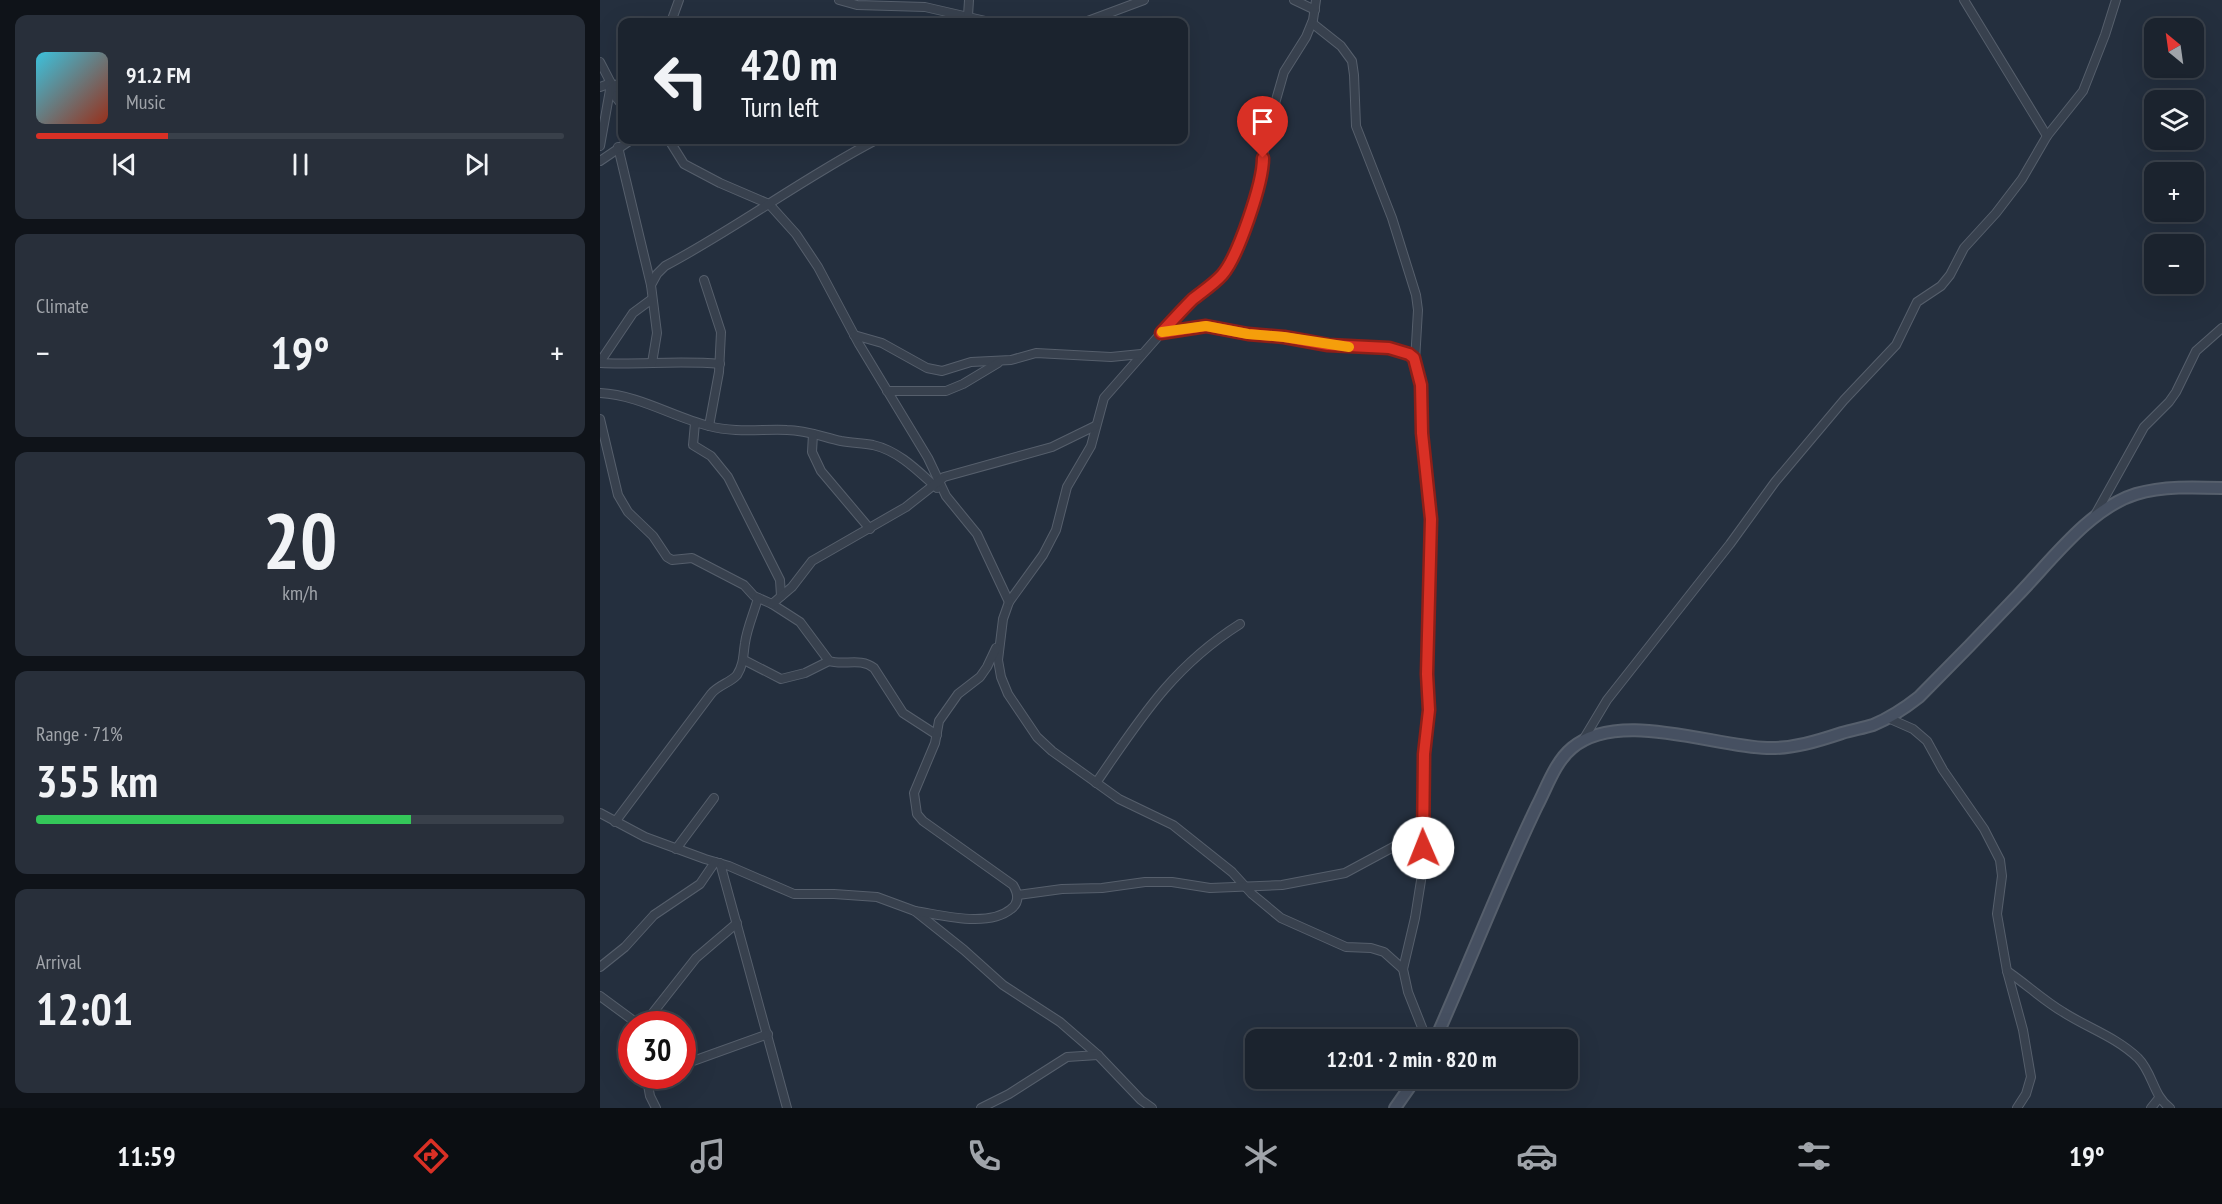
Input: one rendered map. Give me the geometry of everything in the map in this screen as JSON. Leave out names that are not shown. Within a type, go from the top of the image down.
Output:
[{"type":"street","points":[[672,18],[679,0]]},
{"type":"street","points":[[839,0],[857,5],[925,7],[975,18]]},
{"type":"street","points":[[968,16],[969,0]]},
{"type":"street","points":[[1096,18],[1144,0]]},
{"type":"street","points":[[1293,0],[1315,10]]},
{"type":"street","points":[[600,813],[645,837],[718,862],[795,894],[877,897],[915,911],[959,918],[995,917],[1015,905],[1018,895],[1013,885],[933,830],[917,814],[914,800],[915,788],[930,756],[939,721],[955,697],[976,680],[987,667],[999,638],[1009,602],[1053,538],[1067,487],[1091,446],[1104,398],[1177,315],[1223,275],[1232,260],[1258,189],[1263,169],[1264,142],[1284,72],[1306,38],[1312,24],[1316,0]]},
{"type":"street","points":[[1964,0],[2047,136]]},
{"type":"street","points":[[1440,1029],[1518,845],[1550,781],[1567,753],[1583,740],[1607,700],[1730,544],[1775,482],[1844,400],[1896,345],[1917,302],[1941,286],[1950,275],[1964,248],[2022,179],[2047,136],[2082,91],[2105,35],[2116,0]]},
{"type":"street","points":[[1312,24],[1341,46],[1352,61],[1356,126],[1392,218],[1416,295],[1418,310],[1415,361]]},
{"type":"street","points":[[600,62],[618,98]]},
{"type":"street","points":[[600,87],[611,87],[618,83]]},
{"type":"street","points":[[600,146],[611,87]]},
{"type":"street","points":[[600,161],[624,144]]},
{"type":"street","points":[[674,144],[686,165],[720,183],[769,204],[796,234],[818,267],[854,335],[928,458],[937,483],[977,534],[1009,602]]},
{"type":"street","points":[[651,285],[665,266],[823,169],[869,144]]},
{"type":"street","points":[[618,147],[651,285],[657,333],[652,363]]},
{"type":"street","points":[[704,280],[719,322],[720,364],[710,426]]},
{"type":"street","points":[[600,363],[633,312],[652,299]]},
{"type":"street","points":[[1161,333],[1206,326],[1328,345],[1389,348],[1411,354],[1415,361],[1421,385],[1422,433],[1431,519],[1427,674],[1429,710],[1424,754],[1422,868],[1419,894],[1403,969],[1408,992],[1423,1029]]},
{"type":"street","points":[[2093,519],[2144,427],[2176,392],[2196,351],[2222,328]]},
{"type":"street","points":[[854,335],[882,343],[936,371],[950,370],[972,362],[1004,361],[1036,353],[1111,357],[1141,354]]},
{"type":"street","points":[[887,391],[946,391],[1004,361]]},
{"type":"street","points":[[600,363],[698,362],[720,364]]},
{"type":"street","points":[[600,393],[614,394],[658,407],[695,423],[710,426],[738,431],[799,430],[885,449],[937,483]]},
{"type":"street","points":[[600,419],[615,485],[628,512],[653,536],[669,559],[692,558],[744,585],[758,598],[800,622],[829,661],[866,663],[872,666],[903,713],[937,735]]},
{"type":"street","points":[[695,423],[692,443],[697,449],[711,456],[728,477],[780,580],[781,596]]},
{"type":"street","points":[[772,604],[796,583],[806,566],[812,561],[906,507],[949,475],[1052,447],[1095,426]]},
{"type":"street","points":[[813,434],[812,452],[821,471],[870,529]]},
{"type":"street","points":[[1583,740],[1613,731],[1634,730],[1768,748],[1827,739],[1888,718],[1920,697],[2093,519],[2120,501],[2155,489],[2222,488]]},
{"type":"street","points":[[615,822],[711,694],[717,687],[735,677],[744,660],[745,644],[758,598]]},
{"type":"street","points":[[1096,783],[1155,698],[1198,653],[1239,624]]},
{"type":"street","points":[[999,638],[998,660],[1001,677],[1008,694],[1037,737],[1052,751],[1119,799],[1173,825],[1214,857],[1271,911],[1292,925],[1314,932],[1346,947],[1378,950],[1389,956],[1403,969]]},
{"type":"street","points":[[744,660],[781,679],[805,673],[829,661]]},
{"type":"street","points":[[1888,718],[1913,729],[1927,741],[1942,770],[1996,850],[2002,868],[1997,914],[2007,971],[2031,1069],[2026,1094],[2017,1108]]},
{"type":"street","points":[[676,849],[714,798]]},
{"type":"street","points":[[1018,895],[1145,882],[1172,882],[1210,888],[1282,885],[1336,876],[1423,831]]},
{"type":"street","points":[[718,862],[737,922],[787,1108]]},
{"type":"street","points":[[600,967],[625,947],[654,915],[700,884],[718,862]]},
{"type":"street","points":[[915,911],[1003,985],[1060,1022],[1098,1055],[1141,1100],[1152,1108]]},
{"type":"street","points":[[654,1011],[696,958],[737,922]]},
{"type":"street","points":[[2007,971],[2052,1005],[2111,1037],[2139,1059],[2151,1076],[2159,1098],[2170,1108]]},
{"type":"street","points":[[600,996],[620,1011]]},
{"type":"street","points":[[696,1060],[768,1034]]},
{"type":"street","points":[[981,1108],[1009,1094],[1067,1057],[1098,1055]]},
{"type":"street","points":[[648,1089],[656,1108]]},
{"type":"street","points":[[1395,1108],[1408,1089]]},
{"type":"street","points":[[2026,1094],[2026,1108]]},
{"type":"street","points":[[2151,1108],[2159,1098]]},
{"type":"slow traffic","points":[[1162,332],[1206,326],[1248,334],[1349,347]]},
{"type":"route","points":[[1263,158],[1258,189],[1232,260],[1223,275],[1193,300],[1161,333],[1206,326],[1328,345],[1389,348],[1411,354],[1414,358],[1421,385],[1422,433],[1431,519],[1427,674],[1429,710],[1424,754],[1423,848]]}]
